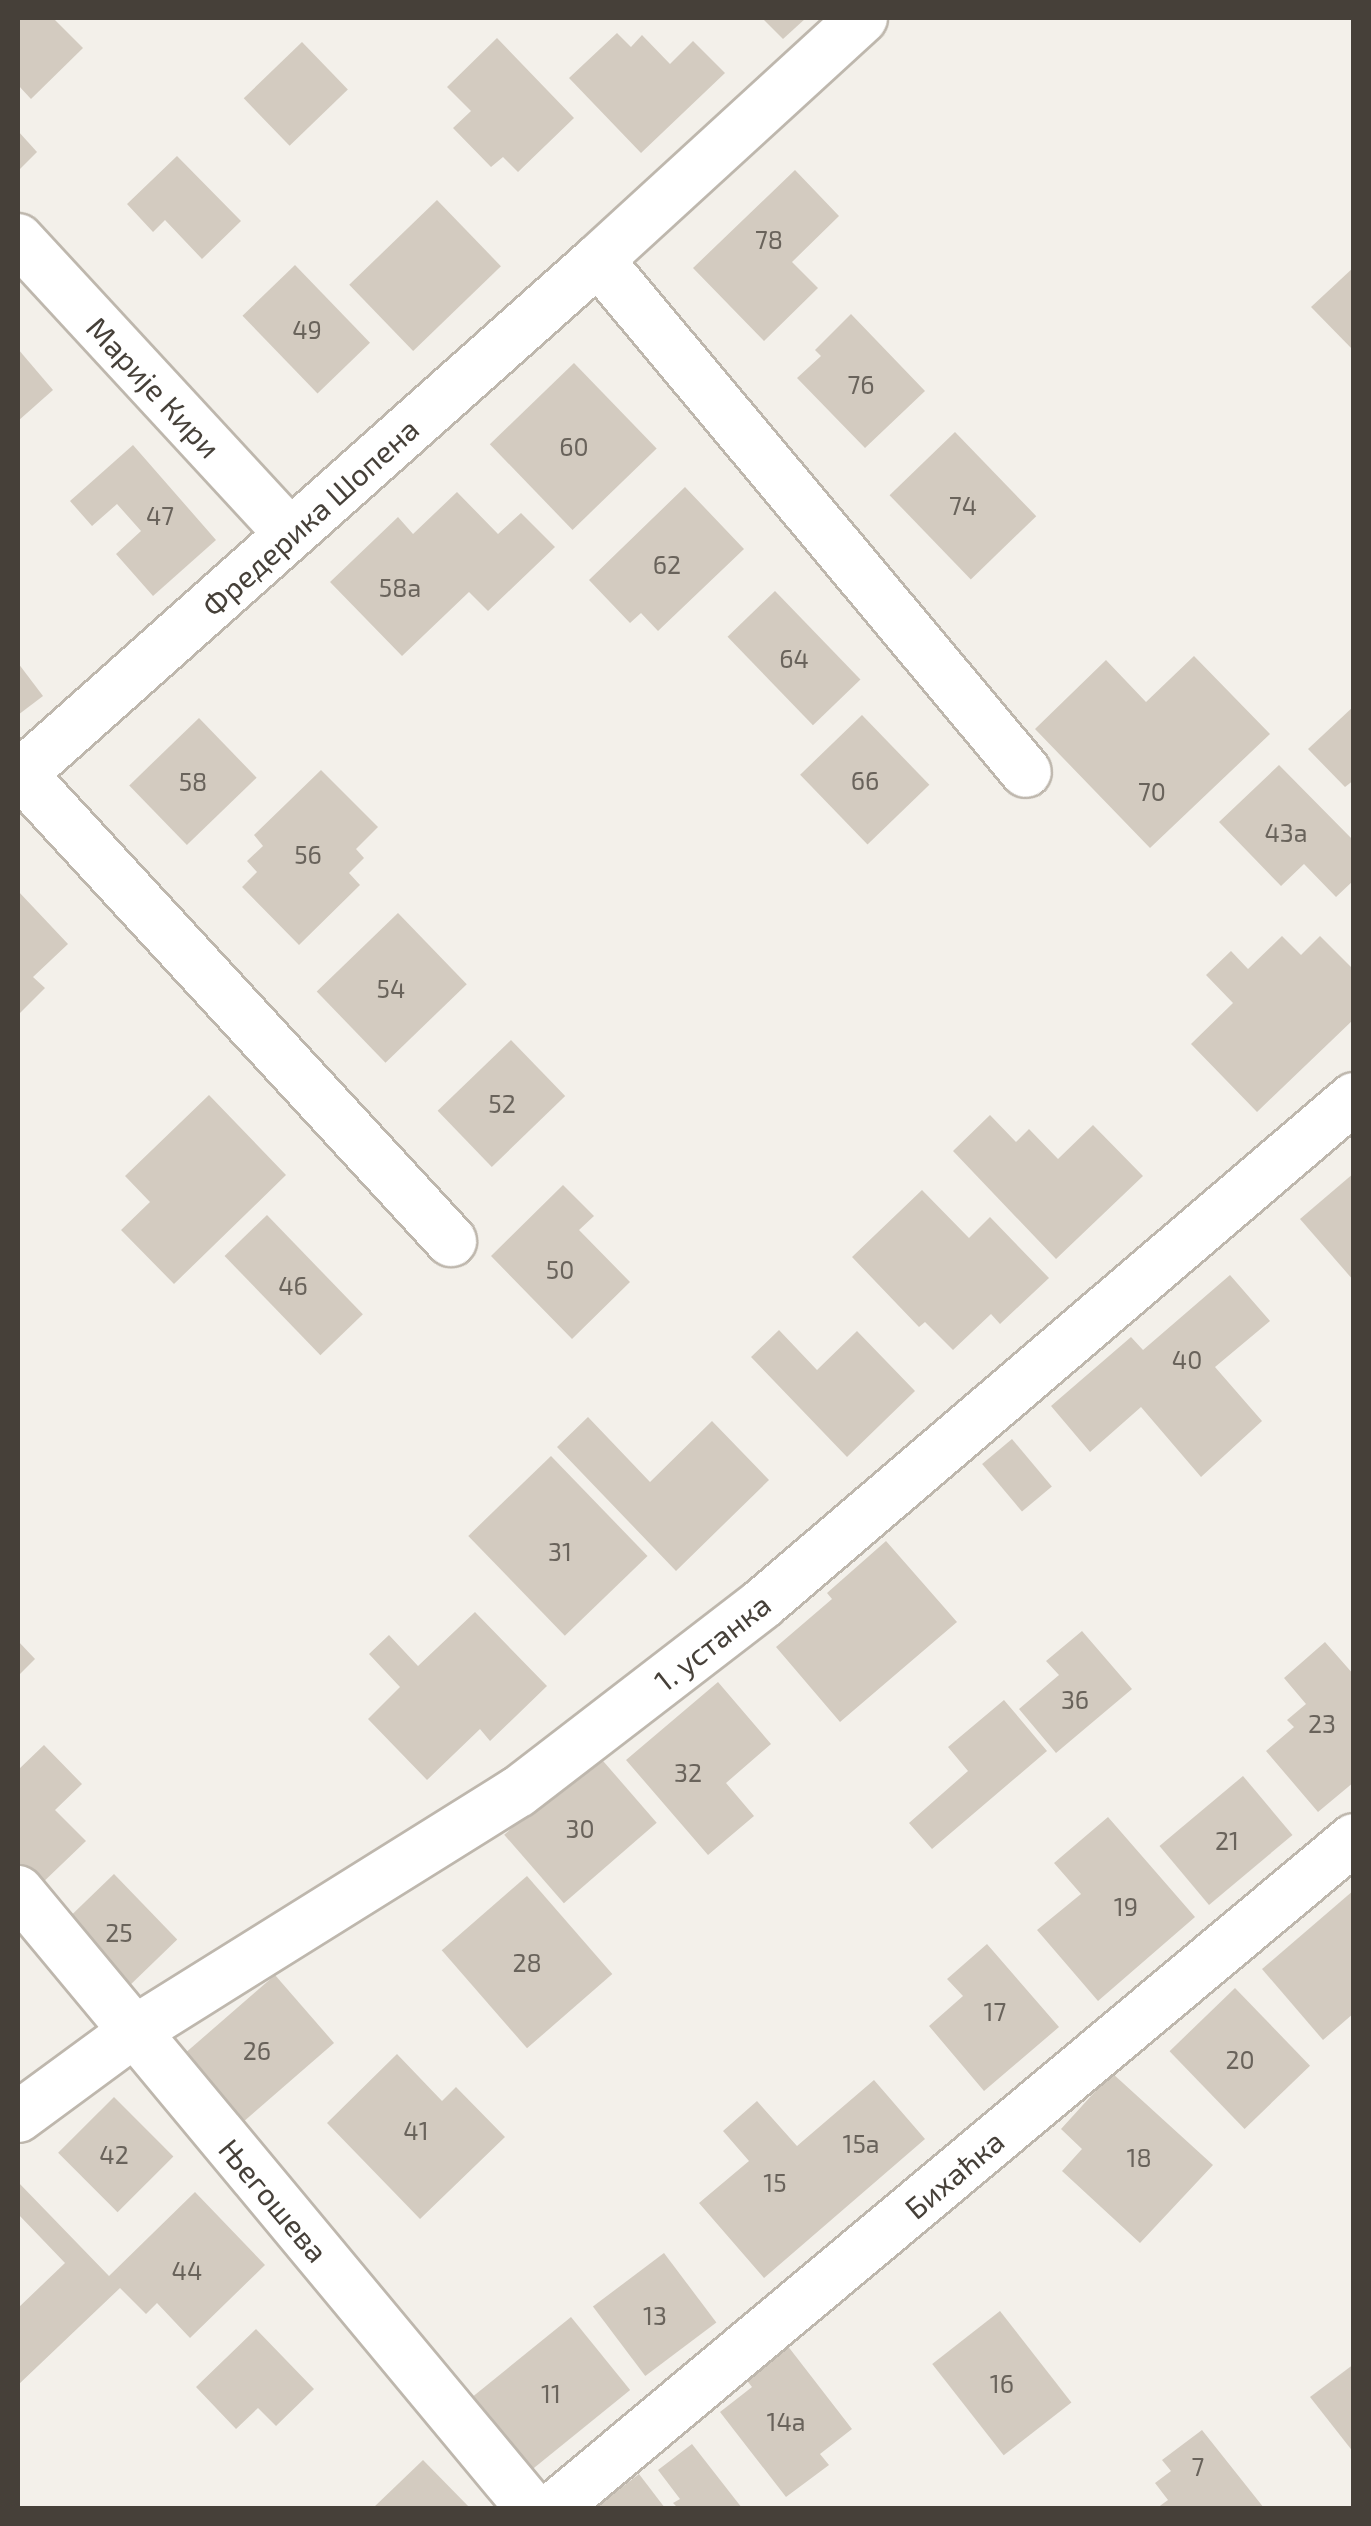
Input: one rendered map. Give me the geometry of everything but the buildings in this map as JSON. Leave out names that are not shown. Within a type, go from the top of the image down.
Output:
[{"type":"street","name":"Фредерика Шопена","points":[[451,1242],[19,776],[598,260],[862,18]]},
{"type":"street","name":"Марије Кири","points":[[18,239],[290,534]]},
{"type":"street","points":[[598,260],[1026,772]]},
{"type":"street","name":"1. устанка","points":[[18,2116],[134,2031],[518,1792],[762,1604],[1354,1098]]},
{"type":"street","name":"Бихаћка","points":[[554,2508],[1354,1839]]},
{"type":"street","name":"Његошева","points":[[18,1891],[531,2508]]}]
